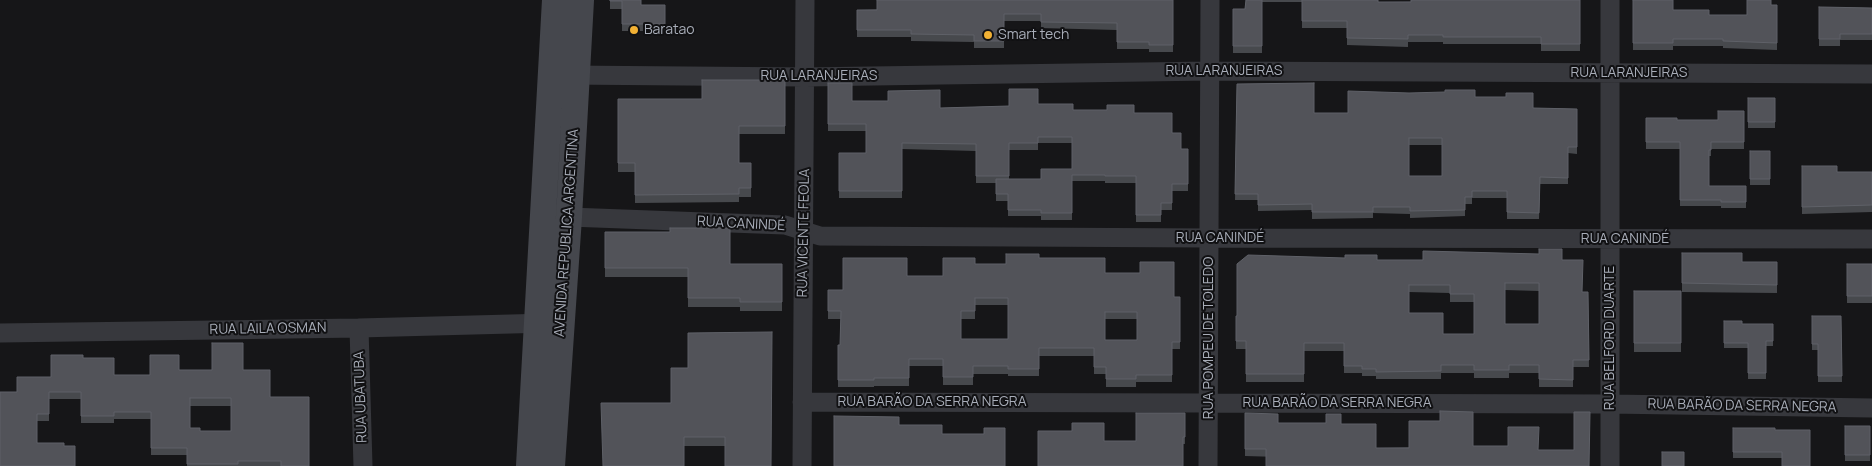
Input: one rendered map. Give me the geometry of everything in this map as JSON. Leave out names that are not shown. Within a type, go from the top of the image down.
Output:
[{"type":"main road","name":"AVENIDA REPUBLICA ARGENTINA","points":[[552,466],[549,323],[543,198],[555,0]]},
{"type":"main road","name":"AVENIDA REPUBLICA ARGENTINA","points":[[529,466],[549,323],[569,217],[581,0]]},
{"type":"street","name":"RUA VICENTE FEOLA","points":[[802,466],[805,0]]},
{"type":"street","name":"RUA POMPEU DE TOLEDO","points":[[1208,466],[1210,0]]},
{"type":"street","name":"RUA BELFORD DUARTE","points":[[1610,0],[1610,466]]},
{"type":"street","name":"RUA LARANJEIRAS","points":[[576,74],[806,76],[1210,70],[1872,74]]},
{"type":"street","points":[[550,88],[561,76],[576,74]]},
{"type":"street","points":[[543,198],[557,213],[569,217]]},
{"type":"street","name":"RUA CANINDÉ","points":[[569,217],[785,225],[820,236],[1872,239]]},
{"type":"street","name":"RUA LAILA OSMAN","points":[[0,333],[359,328],[549,323]]},
{"type":"street","name":"RUA UBATUBA","points":[[359,328],[363,466]]},
{"type":"street","name":"RUA BARÃO DA SERRA NEGRA","points":[[802,402],[1610,404],[1872,408]]},
{"type":"building","points":[[610,0],[641,0],[641,5],[665,5],[665,24],[622,24],[622,1]]},
{"type":"building","points":[[877,0],[1173,0],[1173,45],[1149,45],[1149,42],[1117,42],[1117,23],[1041,22],[1041,14],[1004,14],[1004,41],[974,41],[974,35],[911,34],[911,30],[857,30],[857,10],[877,10]]},
{"type":"building","points":[[1246,0],[1262,0],[1262,46],[1233,46],[1233,9],[1245,9]]},
{"type":"building","points":[[1302,0],[1411,2],[1411,0],[1580,0],[1580,44],[1541,44],[1541,37],[1408,35],[1408,39],[1347,38],[1347,21],[1302,21]]},
{"type":"building","points":[[1633,0],[1673,0],[1673,10],[1709,10],[1709,15],[1747,15],[1747,0],[1771,0],[1771,5],[1777,5],[1777,43],[1723,41],[1723,39],[1673,39],[1673,43],[1633,43]]},
{"type":"building","points":[[1819,7],[1872,8],[1872,34],[1840,34],[1840,39],[1819,39]]},
{"type":"building","points":[[702,80],[785,80],[785,126],[739,126],[739,163],[751,163],[751,188],[739,188],[739,194],[635,195],[635,163],[618,163],[618,99],[702,99]]},
{"type":"building","points":[[828,83],[852,83],[852,101],[888,101],[888,91],[940,90],[940,108],[1009,106],[1009,89],[1038,89],[1038,104],[1073,104],[1073,110],[1107,110],[1107,105],[1134,105],[1134,113],[1172,113],[1172,133],[1181,133],[1181,149],[1188,149],[1188,184],[1172,184],[1172,203],[1161,203],[1161,215],[1136,215],[1136,176],[1072,175],[1072,213],[1041,213],[1041,210],[1008,210],[1008,194],[996,194],[996,179],[1041,179],[1041,169],[1072,169],[1072,137],[1038,137],[1038,143],[1009,143],[1009,176],[976,176],[976,144],[902,143],[902,191],[839,191],[839,153],[866,153],[866,124],[828,124]]},
{"type":"building","points":[[1314,83],[1314,113],[1348,113],[1348,91],[1409,93],[1475,90],[1475,97],[1506,97],[1506,93],[1533,93],[1533,108],[1577,109],[1577,147],[1568,147],[1568,178],[1540,177],[1539,213],[1507,212],[1507,191],[1472,191],[1472,197],[1465,197],[1465,210],[1410,211],[1410,207],[1373,207],[1373,212],[1312,212],[1312,204],[1258,205],[1258,194],[1235,194],[1237,84]],"holes":[[[1409,138],[1442,138],[1442,176],[1409,176]]]},
{"type":"building","points":[[1748,98],[1775,98],[1775,122],[1748,122]]},
{"type":"building","points":[[1718,111],[1744,111],[1744,142],[1711,142],[1711,150],[1709,150],[1709,186],[1746,186],[1746,202],[1680,200],[1680,142],[1646,142],[1646,118],[1718,120]]},
{"type":"building","points":[[1750,151],[1770,151],[1770,179],[1750,179]]},
{"type":"building","points":[[1802,166],[1837,166],[1837,172],[1872,172],[1872,205],[1802,207]]},
{"type":"building","points":[[670,228],[730,228],[730,264],[782,264],[782,302],[740,302],[740,298],[688,298],[688,268],[605,268],[605,232],[670,232]]},
{"type":"building","points":[[1539,249],[1562,249],[1562,260],[1583,260],[1582,292],[1588,292],[1589,360],[1573,360],[1573,380],[1539,379],[1539,365],[1509,365],[1509,370],[1474,370],[1474,365],[1441,365],[1441,371],[1376,372],[1376,369],[1362,369],[1362,366],[1344,366],[1344,343],[1304,343],[1304,374],[1246,374],[1246,341],[1236,341],[1236,316],[1237,264],[1248,255],[1345,258],[1345,255],[1377,255],[1377,260],[1423,260],[1423,251],[1539,254]],"holes":[[[1505,283],[1539,283],[1539,324],[1505,324]],[[1409,285],[1450,285],[1450,294],[1474,294],[1474,334],[1443,334],[1443,313],[1409,313]]]},
{"type":"building","points":[[1682,253],[1742,253],[1742,262],[1777,262],[1777,285],[1682,283]]},
{"type":"building","points":[[1006,254],[1039,254],[1039,258],[1105,258],[1105,273],[1140,273],[1140,262],[1174,262],[1174,297],[1180,297],[1180,342],[1172,342],[1172,375],[1136,375],[1136,379],[1106,379],[1106,367],[1094,367],[1094,348],[1039,348],[1039,369],[1008,369],[1008,366],[973,366],[973,377],[943,377],[943,359],[909,359],[909,378],[838,380],[838,345],[840,345],[841,311],[828,311],[828,290],[843,290],[843,258],[907,258],[907,276],[943,276],[943,258],[975,258],[975,264],[1006,264]],"holes":[[[975,298],[1008,298],[1008,339],[961,339],[961,311],[975,311]],[[1105,312],[1137,312],[1137,340],[1105,340]]]},
{"type":"building","points":[[1847,264],[1872,264],[1872,296],[1847,296]]},
{"type":"building","points":[[1634,291],[1681,291],[1681,343],[1634,343]]},
{"type":"building","points":[[1812,316],[1841,316],[1842,376],[1818,376],[1818,344],[1812,344]]},
{"type":"building","points":[[1724,321],[1742,321],[1742,324],[1773,324],[1773,341],[1766,341],[1766,373],[1748,373],[1748,343],[1724,343]]},
{"type":"building","points":[[772,332],[771,466],[725,466],[725,437],[684,437],[684,466],[603,466],[601,403],[671,403],[671,368],[688,368],[688,333]]},
{"type":"building","points":[[212,343],[243,343],[243,370],[270,370],[270,397],[309,397],[309,466],[281,466],[281,461],[238,461],[238,464],[187,464],[187,448],[151,448],[151,412],[114,412],[114,416],[81,416],[81,392],[49,392],[49,414],[37,414],[37,443],[64,443],[64,446],[75,446],[75,466],[0,466],[0,392],[17,392],[17,377],[51,377],[51,355],[83,355],[83,358],[114,358],[114,375],[150,375],[150,355],[179,355],[179,370],[212,370]],"holes":[[[190,398],[231,398],[231,431],[200,431],[200,428],[190,428]]]},
{"type":"building","points":[[1440,411],[1473,412],[1473,446],[1508,446],[1508,427],[1539,427],[1538,450],[1574,450],[1574,412],[1590,412],[1589,466],[1266,466],[1266,449],[1245,449],[1245,413],[1278,414],[1278,423],[1326,423],[1326,414],[1341,414],[1341,424],[1376,424],[1376,448],[1409,448],[1409,421],[1440,421]]},
{"type":"building","points":[[1136,413],[1185,413],[1183,466],[1038,466],[1038,431],[1072,431],[1072,423],[1104,423],[1104,441],[1136,441]]},
{"type":"building","points":[[834,416],[899,417],[899,425],[942,425],[942,434],[984,434],[984,428],[1005,428],[1005,466],[834,466]]},
{"type":"building","points":[[1845,426],[1870,426],[1870,455],[1845,455]]},
{"type":"building","points":[[1733,428],[1810,430],[1810,466],[1782,466],[1782,452],[1733,452]]},
{"type":"building","points":[[1662,452],[1684,452],[1684,466],[1662,466]]},
{"type":"place","name":"Baratao","points":[[634,30]]},
{"type":"place","name":"Smart tech","points":[[988,35]]}]
